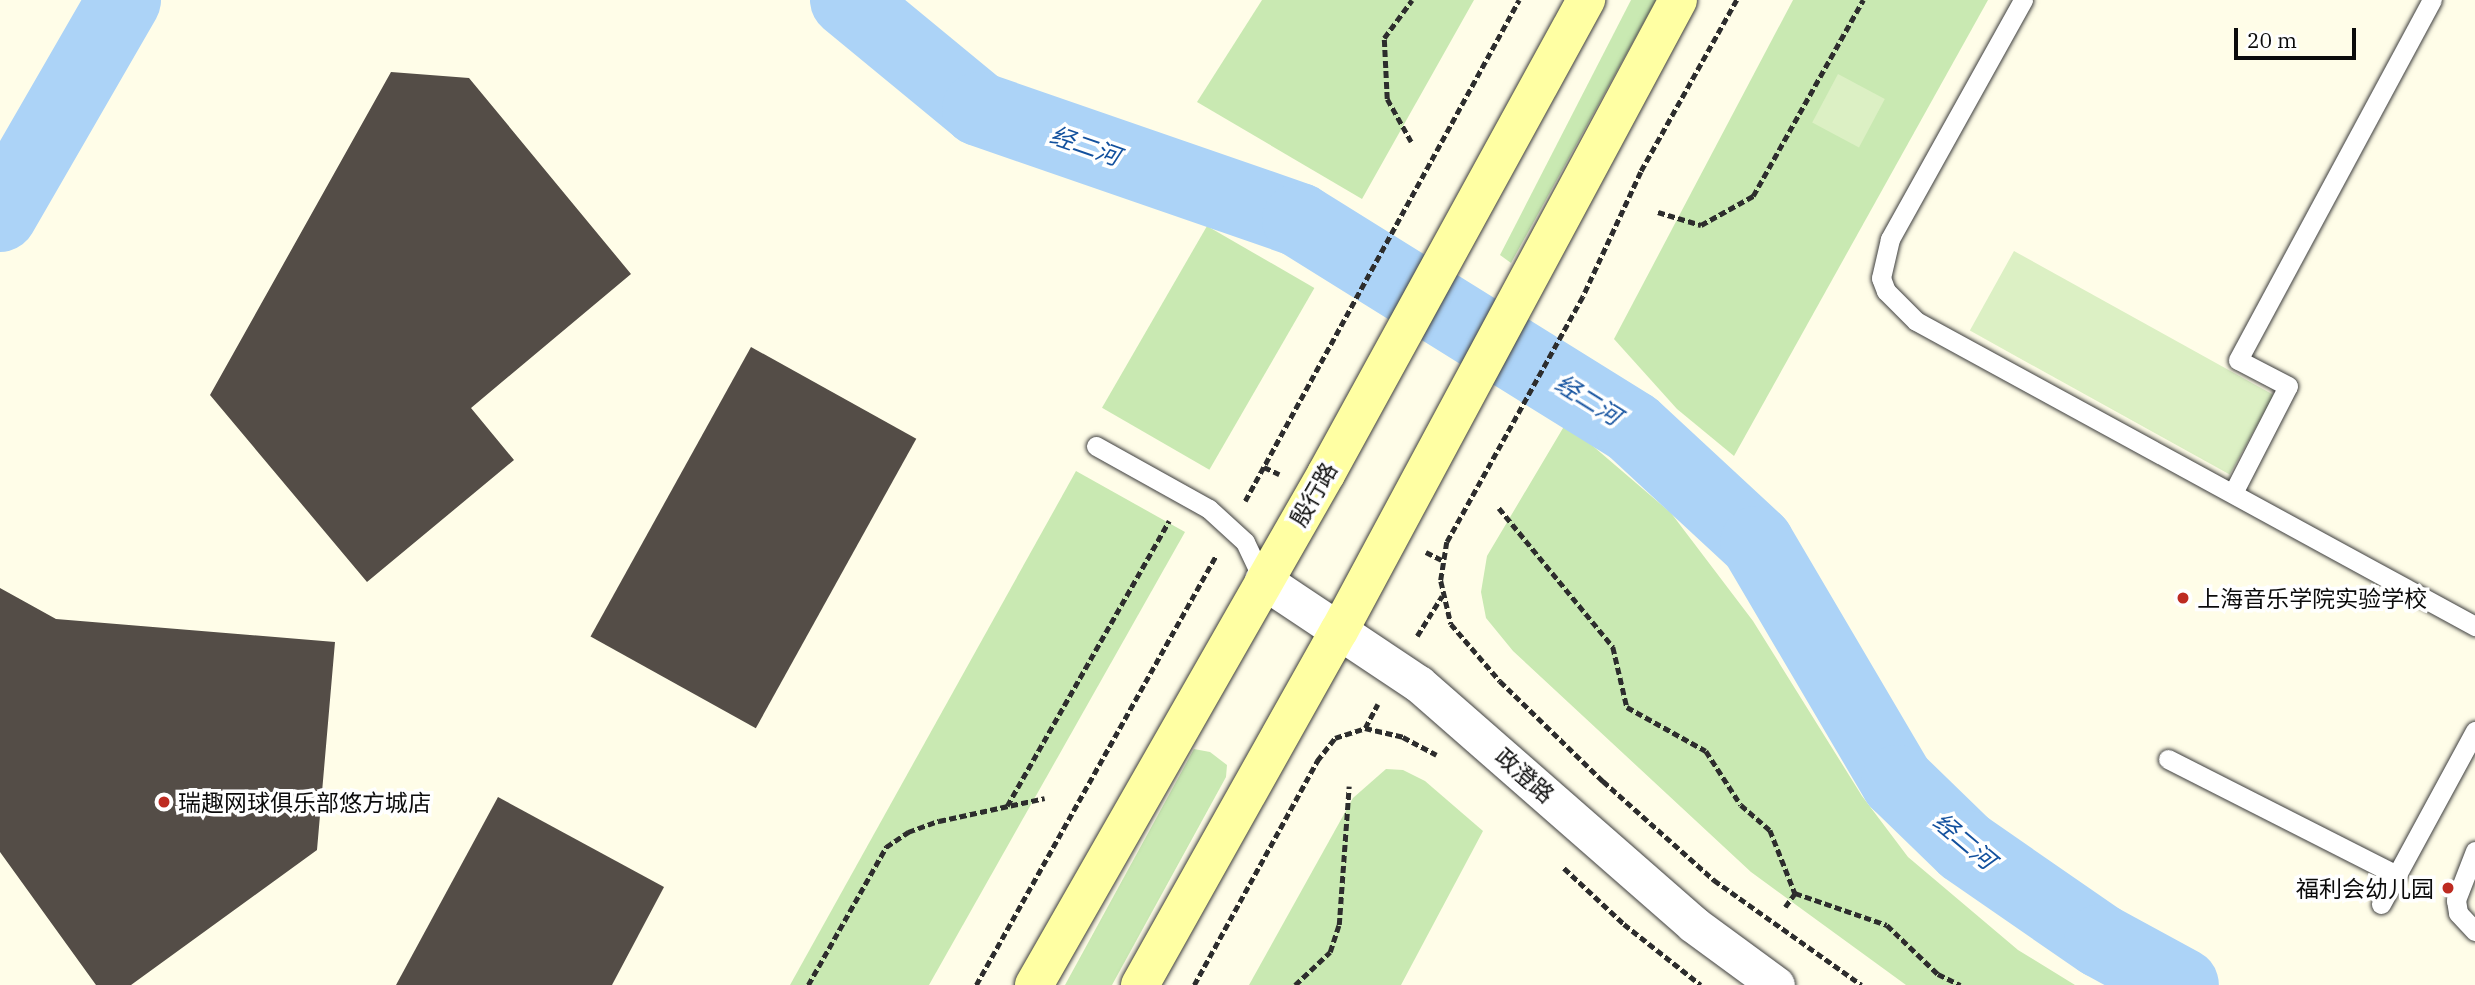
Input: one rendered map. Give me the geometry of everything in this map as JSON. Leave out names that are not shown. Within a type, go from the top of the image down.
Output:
[{"type":"main road","name":"殷行路","points":[[1034,985],[1477,199],[1586,0]]},
{"type":"main road","points":[[1140,985],[1339,631],[1442,434],[1678,0]]},
{"type":"street","name":"政澄路","points":[[1263,580],[1419,684],[1693,924],[1776,985]]},
{"type":"lane","points":[[2023,0],[1890,239],[1881,278],[1886,291],[1916,321],[2475,626]]},
{"type":"lane","points":[[2233,493],[2288,386],[2238,360],[2432,0]]},
{"type":"lane","points":[[1096,446],[1184,495],[1231,528],[1245,542],[1263,580]]},
{"type":"lane","points":[[2381,904],[2475,731]]},
{"type":"lane","points":[[2168,759],[2395,874]]},
{"type":"lane","points":[[2475,851],[2456,900],[2458,914],[2475,931]]},
{"type":"path","points":[[1410,142],[1387,99],[1384,38],[1397,15],[1412,0]]},
{"type":"path","points":[[976,985],[1231,528],[1519,0]]},
{"type":"path","points":[[1737,0],[1641,172],[1583,297],[1447,542],[1441,581],[1451,624],[1500,681],[1704,871],[1862,985]]},
{"type":"path","points":[[1658,212],[1701,225],[1753,196],[1863,0]]},
{"type":"path","points":[[1007,806],[1184,495]]},
{"type":"path","points":[[1499,508],[1614,647],[1627,707],[1706,751],[1741,805],[1770,830],[1795,893],[1887,925],[1938,974],[1961,985]]},
{"type":"path","points":[[1194,985],[1317,761],[1335,737],[1365,728],[1403,737],[1440,757]]},
{"type":"path","points":[[1295,985],[1330,952],[1339,925],[1349,786]]},
{"type":"path","points":[[808,985],[886,847],[908,832],[939,821],[1045,798]]},
{"type":"path","points":[[1555,859],[1624,925],[1701,985]]},
{"type":"path","points":[[1785,907],[1795,893]]},
{"type":"green space","points":[[1262,0],[1474,0],[1362,199],[1197,102]]},
{"type":"green space","points":[[1631,0],[1656,0],[1511,263],[1500,255]]},
{"type":"green space","points":[[1793,0],[1988,0],[1734,456],[1677,409],[1614,339]]},
{"type":"green space","points":[[1838,74],[1885,99],[1859,147],[1812,123]]},
{"type":"green space","points":[[1207,226],[1314,288],[1209,470],[1102,408]]},
{"type":"green space","points":[[2014,251],[2274,395],[2230,475],[1970,331]]},
{"type":"green space","points":[[1566,423],[1671,513],[1753,621],[1862,796],[1908,857],[2018,950],[2075,985],[1906,985],[1751,872],[1513,651],[1486,618],[1481,592],[1487,556]]},
{"type":"green space","points":[[1076,471],[1185,532],[929,985],[790,985]]},
{"type":"green space","points":[[1194,749],[1210,752],[1227,765],[1226,777],[1112,985],[1065,985]]},
{"type":"green space","points":[[1386,769],[1403,770],[1425,781],[1483,831],[1401,985],[1249,985],[1353,798]]},
{"type":"building","points":[[391,72],[469,78],[631,274],[471,408],[514,460],[367,582],[210,395]]},
{"type":"building","points":[[751,347],[916,439],[756,728],[591,636]]},
{"type":"building","points":[[0,588],[56,619],[335,642],[317,850],[131,985],[96,985],[0,852]]},
{"type":"building","points":[[498,797],[664,887],[612,985],[396,985]]},
{"type":"waterway","points":[[0,215],[124,0]]},
{"type":"waterway","name":"经二河","points":[[847,0],[979,109],[1299,220],[1633,428],[1757,543],[1898,782],[1965,847],[2101,941],[2182,985]]},
{"type":"place","name":"上海音乐学院实验学校","points":[[2183,598]]},
{"type":"place","name":"瑞趣网球俱乐部悠方城店","points":[[164,802]]},
{"type":"place","name":"福利会幼儿园","points":[[2448,888]]}]
